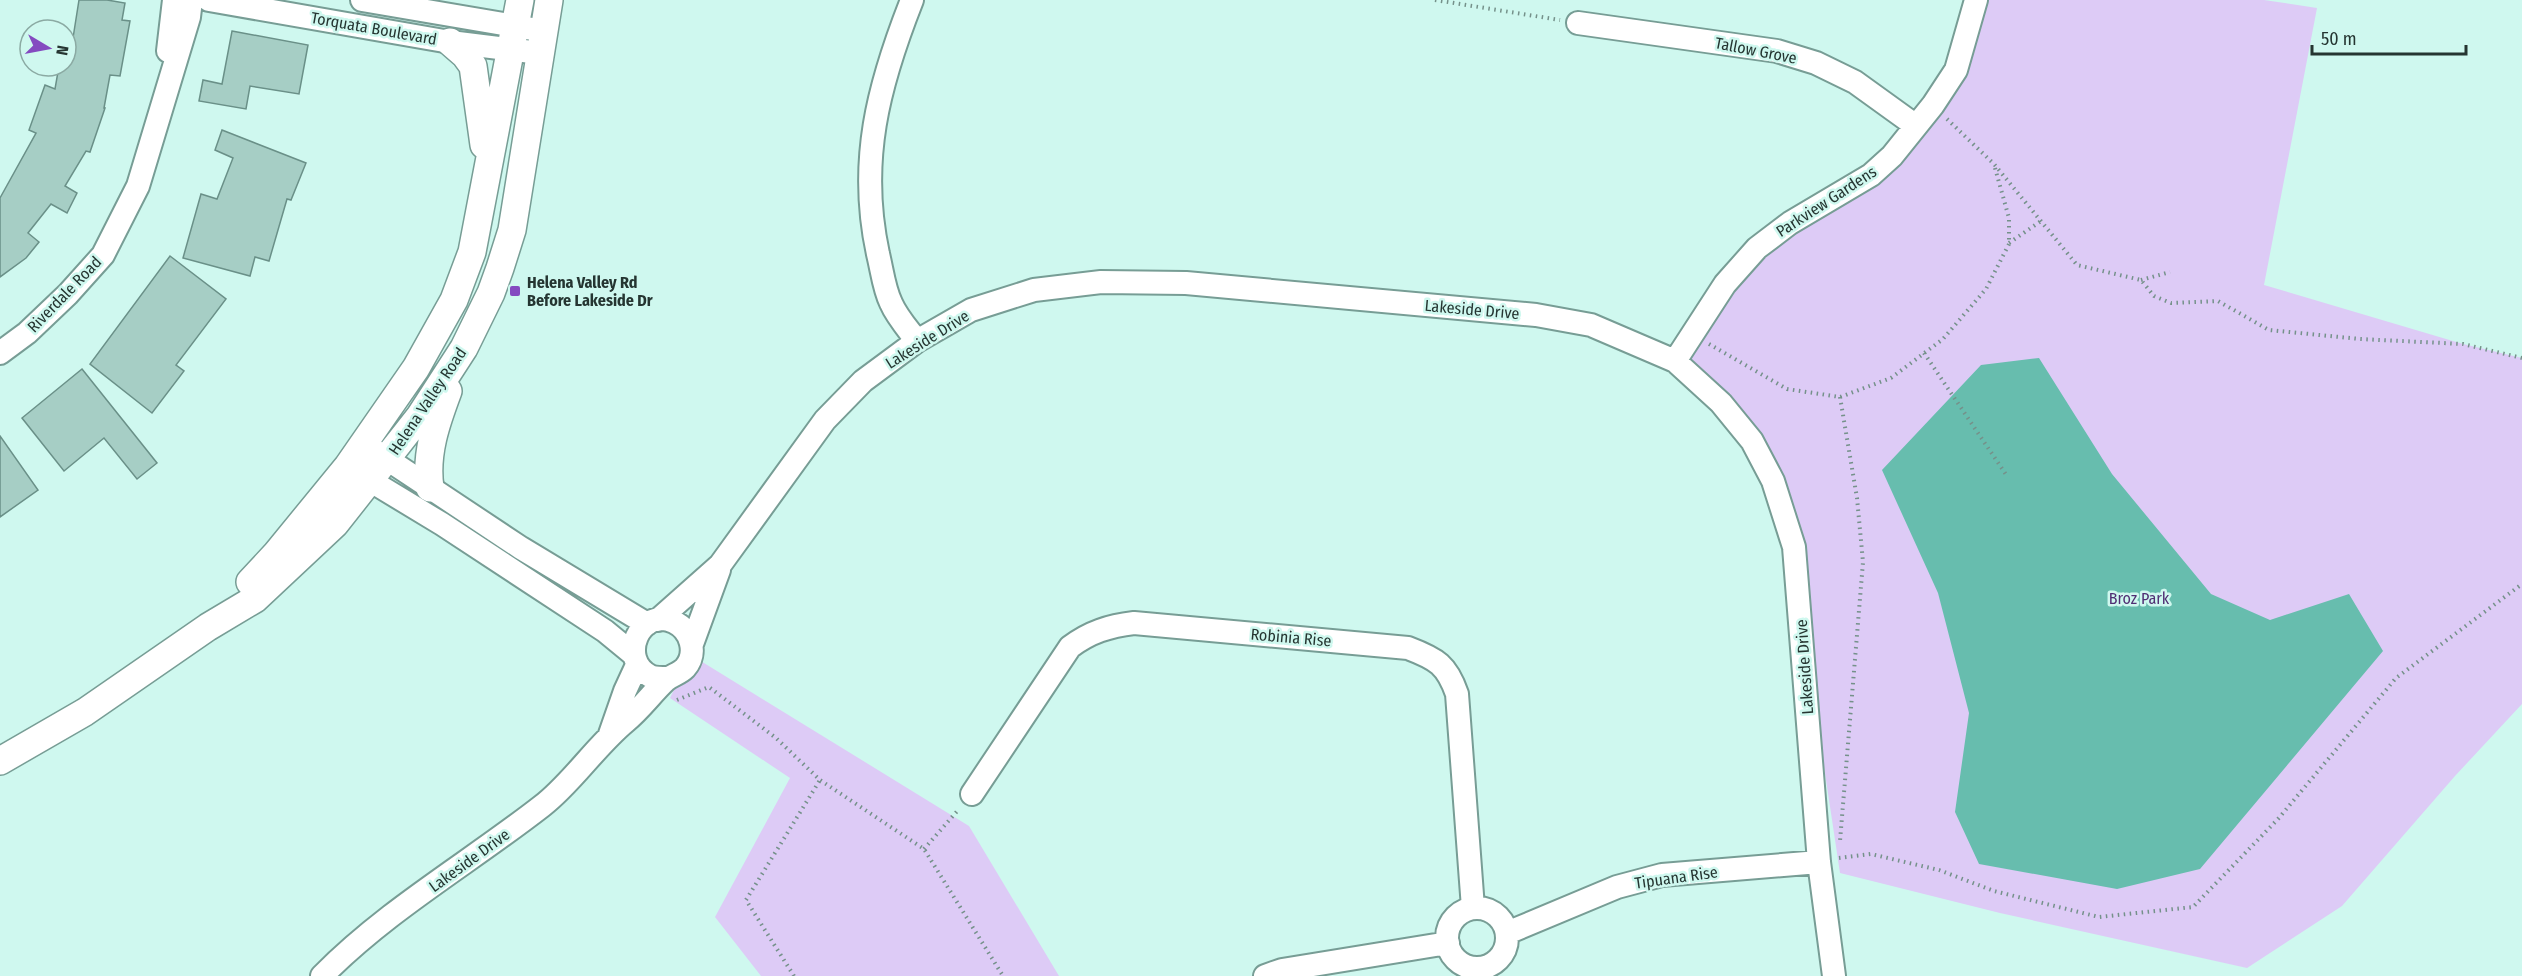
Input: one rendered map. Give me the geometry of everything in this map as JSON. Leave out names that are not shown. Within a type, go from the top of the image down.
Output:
[{"type":"street","name":"Riverdale Road","points":[[165,91],[174,0]]},
{"type":"street","name":"Riverdale Road","points":[[0,352],[27,333],[60,302],[103,255],[138,186],[189,17],[191,0]]},
{"type":"street","name":"Torquata Boulevard","points":[[209,0],[450,42],[515,25]]},
{"type":"street","name":"Torquata Boulevard","points":[[362,0],[515,25],[542,42]]},
{"type":"street","name":"Helena Valley Road","points":[[0,761],[85,711],[208,627],[276,554],[359,474],[387,459],[420,416],[464,348],[491,293],[512,230],[549,0]]},
{"type":"street","points":[[912,0],[891,52],[876,107],[871,154],[870,201],[875,241],[891,303],[916,341]]},
{"type":"street","name":"Parkview Gardens","points":[[1675,361],[1725,284],[1757,248],[1790,223],[1870,175],[1892,156],[1933,105],[1956,70],[1976,0]]},
{"type":"street","name":"Tallow Grove","points":[[1578,23],[1777,51],[1816,63],[1855,82],[1916,126]]},
{"type":"street","name":"Helena Valley Road","points":[[359,474],[364,442],[416,368],[454,300],[472,252],[515,25]]},
{"type":"street","points":[[450,42],[465,55],[473,66],[487,173]]},
{"type":"street","name":"Lakeside Drive","points":[[609,735],[635,659],[634,642],[638,632],[720,566],[825,420],[863,381],[916,341],[971,310],[1034,290],[1101,282],[1186,283],[1536,315],[1591,325],[1675,361],[1721,403],[1752,441],[1773,481],[1794,547],[1829,860],[1834,976]]},
{"type":"street","points":[[430,488],[428,470],[431,446],[438,419],[464,348]]},
{"type":"street","points":[[364,442],[521,548],[652,622],[673,621],[686,630],[692,644]]},
{"type":"street","points":[[359,474],[442,524],[604,632],[635,659],[650,676],[668,678]]},
{"type":"street","name":"Lakeside Drive","points":[[322,976],[372,930],[545,804],[609,735],[648,701],[668,678],[678,674],[687,666],[692,655],[692,644],[720,566]]},
{"type":"street","name":"Robinia Rise","points":[[972,794],[1070,647],[1084,636],[1099,630],[1134,623],[1408,648],[1427,655],[1441,664],[1450,676],[1457,694],[1473,909]]},
{"type":"street","name":"Tipuana Rise","points":[[1507,933],[1638,880],[1662,875],[1829,860]]},
{"type":"street","points":[[1473,909],[1484,909],[1495,914],[1503,922],[1507,933],[1507,945],[1502,956],[1483,972],[1460,963],[1452,954],[1448,943],[1448,932],[1453,921],[1461,913],[1473,909]]},
{"type":"street","points":[[1265,976],[1282,970],[1448,943]]},
{"type":"path","points":[[1435,0],[1578,23]]},
{"type":"path","points":[[1933,105],[1994,164],[2077,265],[2141,280],[2170,273]]},
{"type":"path","points":[[1692,334],[1786,389],[1840,397],[1891,378],[1943,339],[1986,289],[2008,244],[2009,218],[1994,164]]},
{"type":"path","points":[[2008,244],[2041,221]]},
{"type":"path","points":[[2141,280],[2154,296],[2171,303],[2218,301],[2269,330],[2360,339],[2463,344],[2522,358]]},
{"type":"path","points":[[1924,353],[2007,476]]},
{"type":"path","points":[[1840,397],[1857,498],[1863,562],[1829,860],[1871,854],[1938,870],[1994,891],[2099,917],[2193,907],[2278,819],[2396,678],[2522,584]]},
{"type":"path","points":[[648,701],[660,707],[709,687],[776,738],[820,780],[924,849],[1002,976]]},
{"type":"path","points":[[794,976],[746,900],[820,780]]},
{"type":"path","points":[[924,849],[972,794]]},
{"type":"green space","name":"Broz Park","points":[[1983,0],[2264,0],[2317,8],[2264,285],[2463,344],[2522,358],[2522,704],[2455,776],[2342,906],[2247,968],[2000,913],[1840,873],[1800,607],[1773,481],[1675,361],[1725,284],[1870,175],[1956,70]]},
{"type":"green space","points":[[691,655],[969,826],[1059,976],[761,976],[715,917],[790,778],[670,698]]},
{"type":"shaded area","points":[[2039,358],[2112,474],[2211,594],[2270,620],[2349,594],[2383,651],[2200,869],[2117,889],[1979,864],[1955,812],[1969,713],[1938,593],[1882,470],[1981,365]]},
{"type":"building","points":[[79,0],[107,0],[125,3],[122,20],[130,21],[120,76],[110,75],[105,108],[90,152],[86,151],[65,186],[77,193],[67,213],[51,204],[28,233],[39,242],[26,258],[0,277],[0,198],[36,133],[29,130],[45,85],[55,89],[57,78],[78,78],[78,18],[76,18]]},
{"type":"building","points":[[232,31],[308,45],[299,94],[250,86],[246,109],[199,101],[203,80],[222,84]]},
{"type":"building","points":[[222,130],[306,163],[291,200],[287,199],[269,261],[255,257],[250,276],[183,258],[201,194],[217,199],[233,158],[215,150]]},
{"type":"building","points":[[170,256],[226,299],[176,365],[184,371],[152,413],[90,364]]},
{"type":"building","points":[[82,369],[157,463],[137,479],[104,438],[64,471],[22,418]]},
{"type":"building","points":[[0,436],[38,490],[0,517]]},
{"type":"place","name":"Helena Valley Rd Before Lakeside Dr","points":[[515,291]]}]
